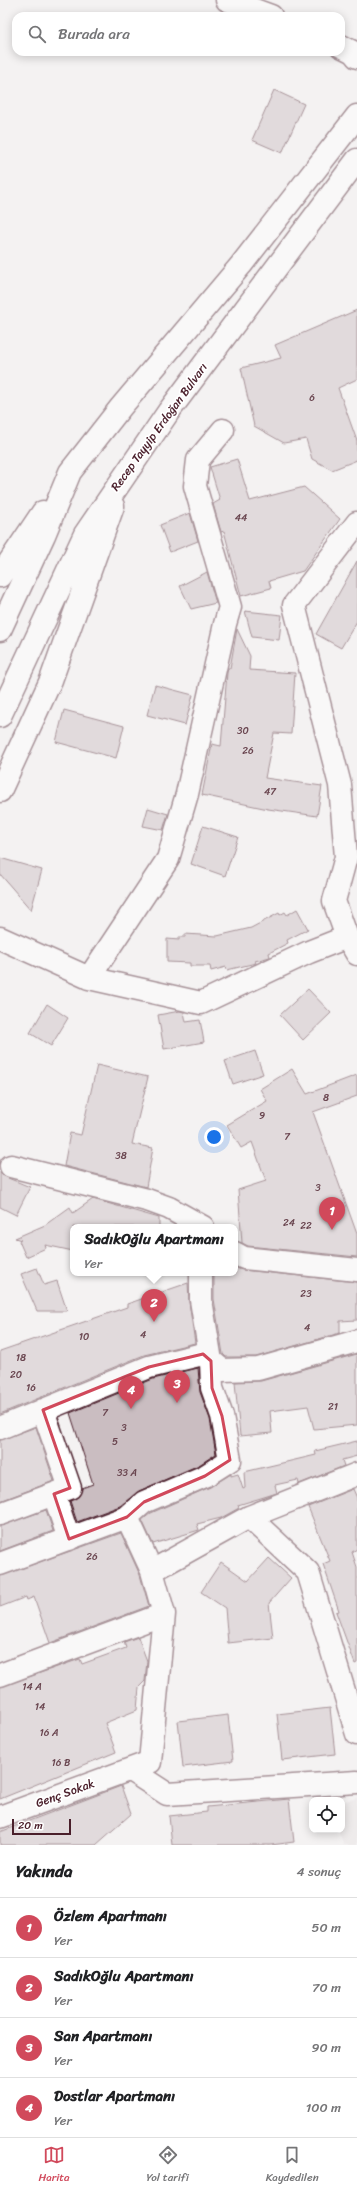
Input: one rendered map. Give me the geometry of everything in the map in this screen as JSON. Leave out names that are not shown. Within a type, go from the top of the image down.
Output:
[{"type":"street","points":[[227,0],[260,12]]},
{"type":"street","points":[[0,576],[70,472],[121,407],[241,265],[357,116]]},
{"type":"street","name":"Recep Tayyip Erdoğan Bulvarı","points":[[0,716],[85,534],[122,477],[169,411],[357,160]]},
{"type":"street","points":[[89,978],[168,859],[187,794],[230,607],[195,486],[198,460],[223,430]]},
{"type":"street","points":[[0,630],[44,534],[70,472]]},
{"type":"street","points":[[0,791],[51,680],[122,477]]},
{"type":"street","points":[[0,938],[89,978],[201,1003],[309,952],[352,945],[334,901],[346,857],[340,785],[294,605],[357,523]]},
{"type":"street","points":[[11,1166],[147,1200],[169,1208],[198,1224]]},
{"type":"street","points":[[238,1255],[244,1258],[357,1270]]},
{"type":"street","points":[[0,1564],[127,1517],[144,1502],[205,1476],[230,1460],[222,1416],[212,1388],[211,1361],[201,1300],[201,1276]]},
{"type":"street","points":[[0,1428],[149,1367],[203,1354],[222,1370],[258,1369],[357,1341]]},
{"type":"street","points":[[0,1514],[70,1488],[43,1410]]},
{"type":"street","points":[[152,1571],[249,1517],[357,1474]]},
{"type":"street","points":[[54,1494],[69,1539]]},
{"type":"street","points":[[0,1675],[164,1614],[152,1571],[127,1517]]},
{"type":"street","points":[[249,1517],[308,1572],[357,1734]]},
{"type":"street","name":"Genç Sokak","points":[[0,1817],[150,1762],[164,1614]]},
{"type":"street","points":[[130,1770],[167,1794],[357,1782]]},
{"type":"highlighted area","points":[[203,1354],[211,1361],[212,1388],[222,1416],[230,1460],[205,1476],[144,1502],[127,1517],[69,1539],[54,1494],[70,1488],[43,1410],[149,1367]]},
{"type":"shaded area","points":[[357,1798],[357,1845],[344,1845],[339,1833],[345,1833],[345,1801]]},
{"type":"building","points":[[274,90],[304,104],[282,153],[252,140]]},
{"type":"building","points":[[357,310],[357,379],[338,388],[357,441],[357,460],[332,470],[312,459],[306,439],[284,443],[254,426],[241,368],[281,358],[275,345]]},
{"type":"building","points":[[237,459],[250,501],[304,487],[340,519],[303,571],[269,581],[271,588],[241,596],[224,531],[221,532],[213,504],[220,500],[210,467]]},
{"type":"building","points":[[190,513],[198,541],[170,552],[160,525]]},
{"type":"building","points":[[357,561],[357,621],[341,648],[316,634]]},
{"type":"building","points":[[207,572],[216,603],[191,609],[180,586]]},
{"type":"building","points":[[245,611],[282,615],[279,640],[252,637]]},
{"type":"building","points":[[237,629],[250,656],[249,670],[295,673],[291,734],[274,733],[265,778],[322,786],[317,816],[268,809],[202,795],[212,744],[221,746],[227,673],[228,668],[230,668]]},
{"type":"building","points":[[155,685],[193,695],[185,725],[147,715]]},
{"type":"building","points":[[64,710],[124,726],[116,758],[56,742]]},
{"type":"building","points":[[148,808],[168,814],[163,830],[143,826]]},
{"type":"building","points":[[203,826],[238,837],[225,876],[191,864]]},
{"type":"building","points":[[0,858],[42,870],[31,910],[0,874]]},
{"type":"building","points":[[297,909],[308,929],[287,940],[288,943],[269,953],[270,957],[255,961],[256,963],[227,970],[226,967],[211,971],[210,966],[190,966],[190,963],[167,962],[167,939],[179,940],[179,937],[185,937],[185,934],[217,936],[251,928],[279,913],[280,915],[285,912],[287,915]]},
{"type":"building","points":[[308,989],[331,1013],[303,1040],[280,1015]]},
{"type":"building","points":[[47,1004],[68,1018],[51,1046],[30,1033]]},
{"type":"building","points":[[180,1011],[184,1012],[186,1022],[200,1020],[204,1042],[164,1049],[158,1015]]},
{"type":"building","points":[[255,1051],[263,1074],[233,1084],[225,1061]]},
{"type":"building","points":[[97,1065],[148,1077],[132,1144],[153,1148],[146,1187],[64,1166],[70,1133],[81,1135]]},
{"type":"building","points":[[292,1069],[307,1094],[357,1075],[357,1096],[313,1112],[357,1234],[357,1257],[248,1246],[242,1243],[238,1190],[266,1181],[252,1142],[241,1148],[227,1125],[267,1101],[260,1089]]},
{"type":"building","points":[[0,1172],[8,1178],[30,1187],[16,1215],[0,1207]]},
{"type":"building","points":[[93,1199],[159,1218],[159,1224],[70,1224],[70,1250],[45,1245],[46,1248],[26,1257],[19,1241],[21,1240],[15,1238],[45,1225],[70,1207],[73,1213]]},
{"type":"building","points":[[37,1268],[44,1285],[57,1281],[67,1311],[37,1311],[21,1274]]},
{"type":"building","points":[[238,1268],[243,1270],[357,1282],[357,1320],[340,1321],[340,1333],[256,1357],[226,1357],[223,1354],[214,1299],[214,1276],[238,1276]]},
{"type":"building","points":[[188,1283],[189,1302],[195,1343],[144,1355],[0,1414],[0,1351],[127,1307],[127,1304]]},
{"type":"building","points":[[357,1354],[357,1425],[314,1429],[308,1406],[270,1411],[272,1433],[240,1436],[235,1382],[261,1381]]},
{"type":"building","points":[[198,1368],[200,1392],[210,1419],[216,1454],[199,1465],[139,1491],[120,1506],[77,1522],[70,1501],[79,1496],[82,1488],[93,1484],[70,1413],[153,1379]]},
{"type":"building","points":[[36,1427],[54,1481],[0,1501],[0,1440]]},
{"type":"building","points":[[357,1441],[357,1456],[342,1460],[344,1466],[299,1484],[298,1480],[275,1485],[277,1493],[238,1505],[239,1508],[221,1518],[197,1524],[199,1530],[153,1544],[142,1520],[151,1513],[210,1487],[231,1474],[231,1476],[238,1474],[243,1489],[245,1488],[244,1472],[316,1455],[315,1451]]},
{"type":"building","points":[[353,1489],[357,1498],[357,1549],[352,1552],[357,1567],[357,1663],[355,1664],[336,1612],[339,1611],[323,1564],[330,1561],[308,1507]]},
{"type":"building","points":[[46,1510],[53,1531],[0,1551],[0,1526]]},
{"type":"building","points":[[121,1533],[140,1575],[149,1606],[50,1643],[34,1597],[27,1600],[26,1597],[0,1607],[0,1576]]},
{"type":"building","points":[[269,1558],[291,1578],[269,1603],[273,1638],[228,1643],[225,1608],[201,1592],[221,1562],[248,1581]]},
{"type":"building","points":[[138,1637],[147,1661],[145,1681],[139,1687],[137,1710],[105,1723],[116,1752],[0,1799],[0,1687],[80,1659],[82,1664],[126,1648],[124,1642]]},
{"type":"building","points":[[330,1708],[335,1754],[282,1760],[277,1714]]},
{"type":"building","points":[[228,1715],[233,1761],[183,1767],[178,1721]]},
{"type":"building","points":[[121,1786],[131,1814],[96,1845],[0,1845],[0,1832]]},
{"type":"building","points":[[289,1799],[294,1842],[271,1845],[172,1845],[169,1816],[207,1812],[207,1807]]},
{"type":"place","name":"Özlem Apartmanı","points":[[332,1230]]},
{"type":"place","name":"SadıkOğlu Apartmanı","points":[[154,1322]]},
{"type":"place","name":"San Apartmanı","points":[[177,1403]]},
{"type":"place","name":"Dostlar Apartmanı","points":[[131,1409]]}]
